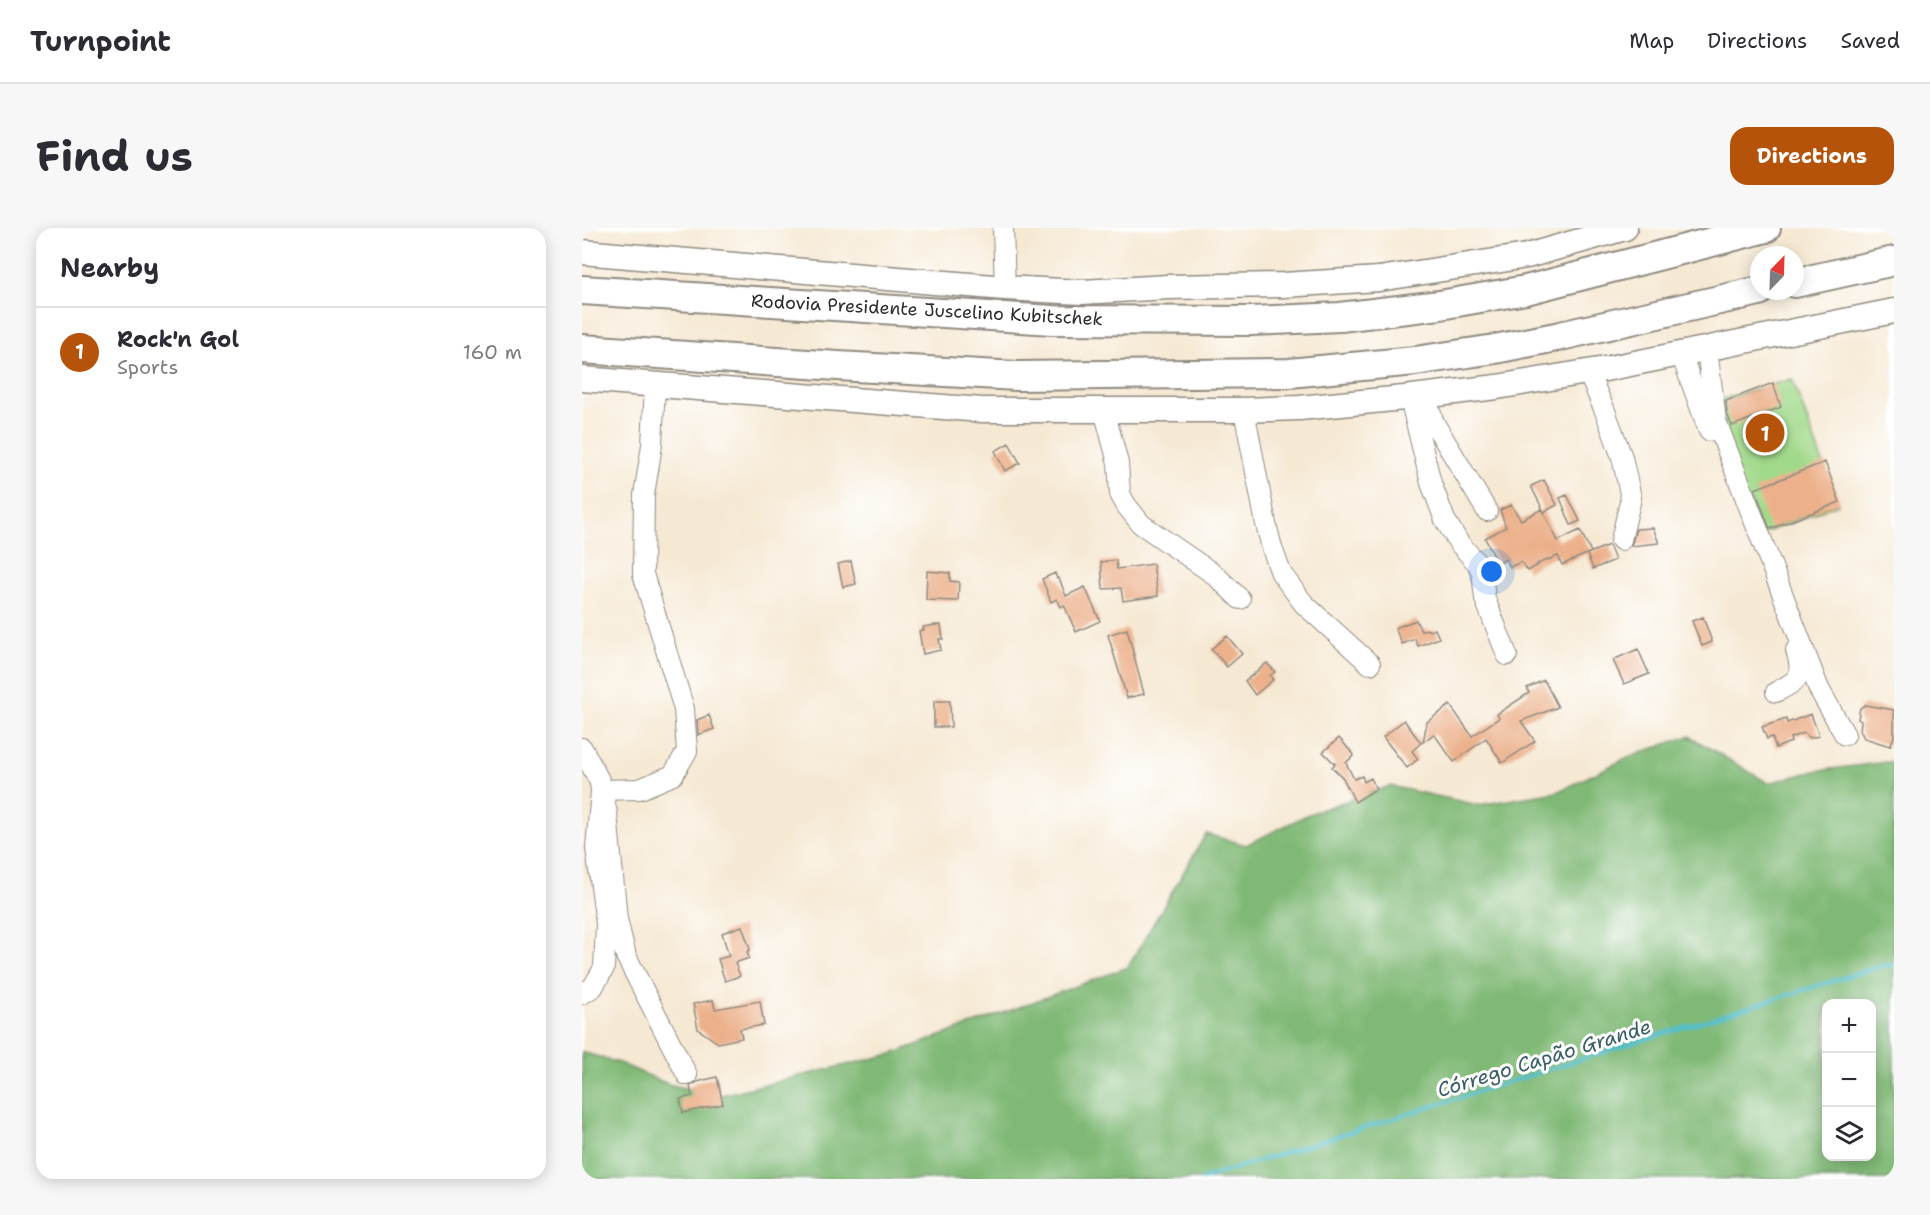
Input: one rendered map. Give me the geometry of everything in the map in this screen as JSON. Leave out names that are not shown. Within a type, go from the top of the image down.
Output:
[{"type":"highway","name":"Rodovia Presidente Juscelino Kubitschek","points":[[582,290],[1052,320],[1252,321],[1340,317],[1450,304],[1526,290],[1766,228]]},
{"type":"highway","points":[[1804,281],[1894,261]]},
{"type":"highway","points":[[585,350],[1017,376],[1289,373],[1495,349],[1750,293]]},
{"type":"main road","points":[[582,252],[1005,288],[1082,292],[1379,279],[1527,256],[1625,228]]},
{"type":"main road","points":[[582,379],[982,410],[1299,408],[1497,387],[1587,372],[1894,311]]},
{"type":"street","points":[[1003,228],[1005,288]]},
{"type":"street","points":[[1707,349],[1716,421],[1819,689],[1845,735]]},
{"type":"street","points":[[1681,354],[1706,422],[1769,576],[1798,656],[1801,669],[1799,676],[1794,682],[1776,692]]},
{"type":"street","points":[[1587,372],[1622,457],[1630,498],[1621,540]]},
{"type":"street","points":[[601,790],[640,789],[673,774],[687,751],[684,709],[643,574],[644,495],[652,445],[656,385]]},
{"type":"street","points":[[1418,397],[1486,511]]},
{"type":"street","points":[[1418,397],[1431,483],[1445,520],[1459,543],[1482,572],[1485,599],[1507,655]]},
{"type":"street","points":[[1104,410],[1118,463],[1120,494],[1132,514],[1141,524],[1215,575],[1240,599]]},
{"type":"street","points":[[1244,410],[1266,524],[1281,573],[1304,604],[1370,664]]},
{"type":"street","points":[[582,748],[599,780],[607,813],[617,919],[626,956],[687,1075]]},
{"type":"street","points":[[582,994],[593,987],[604,968],[606,924],[596,848],[601,790]]},
{"type":"green space","points":[[1792,379],[1838,504],[1759,535],[1709,403]]},
{"type":"green space","points":[[1689,736],[1768,783],[1815,771],[1894,761],[1894,1179],[582,1179],[582,1052],[619,1063],[668,1084],[717,1096],[892,1054],[1128,967],[1206,834],[1246,845],[1309,814],[1390,786],[1478,805],[1557,792],[1631,756]]},
{"type":"building","points":[[1773,383],[1781,407],[1732,426],[1727,414],[1726,401]]},
{"type":"building","points":[[1009,443],[1020,463],[1005,471],[995,451]]},
{"type":"building","points":[[1825,462],[1840,502],[1770,529],[1755,489]]},
{"type":"building","points":[[1544,480],[1557,505],[1544,512],[1531,486]]},
{"type":"building","points":[[1567,495],[1580,521],[1571,525],[1560,498]]},
{"type":"building","points":[[1511,505],[1521,520],[1542,509],[1558,541],[1580,530],[1591,552],[1562,565],[1558,556],[1537,564],[1528,571],[1521,562],[1510,567],[1506,559],[1498,564],[1485,538],[1506,527],[1500,510]]},
{"type":"building","points":[[1653,528],[1659,543],[1631,546],[1636,529]]},
{"type":"building","points":[[1609,545],[1615,560],[1593,569],[1587,554]]},
{"type":"building","points":[[1116,560],[1117,569],[1153,564],[1158,596],[1123,601],[1121,588],[1103,589],[1101,562]]},
{"type":"building","points":[[851,561],[856,584],[843,587],[838,564]]},
{"type":"building","points":[[927,571],[950,573],[950,581],[959,582],[958,601],[926,600]]},
{"type":"building","points":[[1055,573],[1066,596],[1085,587],[1100,621],[1076,632],[1064,605],[1061,607],[1057,599],[1051,602],[1042,579]]},
{"type":"building","points":[[1703,617],[1712,642],[1702,646],[1692,621]]},
{"type":"building","points":[[1416,620],[1421,631],[1435,629],[1439,638],[1418,646],[1415,639],[1402,644],[1395,628]]},
{"type":"building","points":[[941,625],[943,639],[939,639],[941,650],[923,654],[919,631],[924,630],[923,627]]},
{"type":"building","points":[[1127,629],[1144,694],[1127,698],[1108,635]]},
{"type":"building","points":[[1227,636],[1242,654],[1227,667],[1211,649]]},
{"type":"building","points":[[1638,649],[1649,674],[1624,684],[1613,660]]},
{"type":"building","points":[[1267,663],[1275,672],[1270,676],[1273,680],[1255,695],[1245,681]]},
{"type":"building","points":[[1544,680],[1558,707],[1521,721],[1535,741],[1502,763],[1486,738],[1454,762],[1434,734],[1423,742],[1427,722],[1450,705],[1472,736],[1499,718],[1497,714],[1529,693],[1527,688]]},
{"type":"building","points":[[934,701],[950,701],[951,727],[934,727]]},
{"type":"building","points":[[1865,705],[1894,710],[1894,737],[1890,746],[1864,738],[1860,730],[1861,721],[1858,719],[1860,708]]},
{"type":"building","points":[[1811,714],[1819,736],[1810,738],[1804,733],[1790,738],[1791,742],[1776,748],[1772,737],[1767,739],[1762,727],[1786,719],[1787,723]]},
{"type":"building","points":[[709,715],[714,729],[698,735],[697,720]]},
{"type":"building","points":[[1404,720],[1421,743],[1412,751],[1418,759],[1407,768],[1383,737]]},
{"type":"building","points":[[1339,738],[1354,755],[1346,763],[1354,779],[1362,776],[1364,782],[1371,778],[1376,789],[1355,802],[1343,778],[1332,767],[1335,764],[1323,752]]},
{"type":"building","points":[[742,926],[750,949],[747,952],[749,958],[735,963],[740,976],[725,981],[718,959],[729,956],[722,933]]},
{"type":"building","points":[[713,1000],[715,1009],[760,1001],[764,1025],[740,1029],[742,1038],[718,1043],[698,1029],[693,1004]]},
{"type":"building","points":[[717,1077],[723,1104],[683,1113],[680,1099],[692,1096],[690,1086]]},
{"type":"waterway","name":"Córrego Capão Grande","points":[[1202,1179],[1878,967],[1894,965]]},
{"type":"place","name":"Rock'n Gol","points":[[1765,433]]}]
